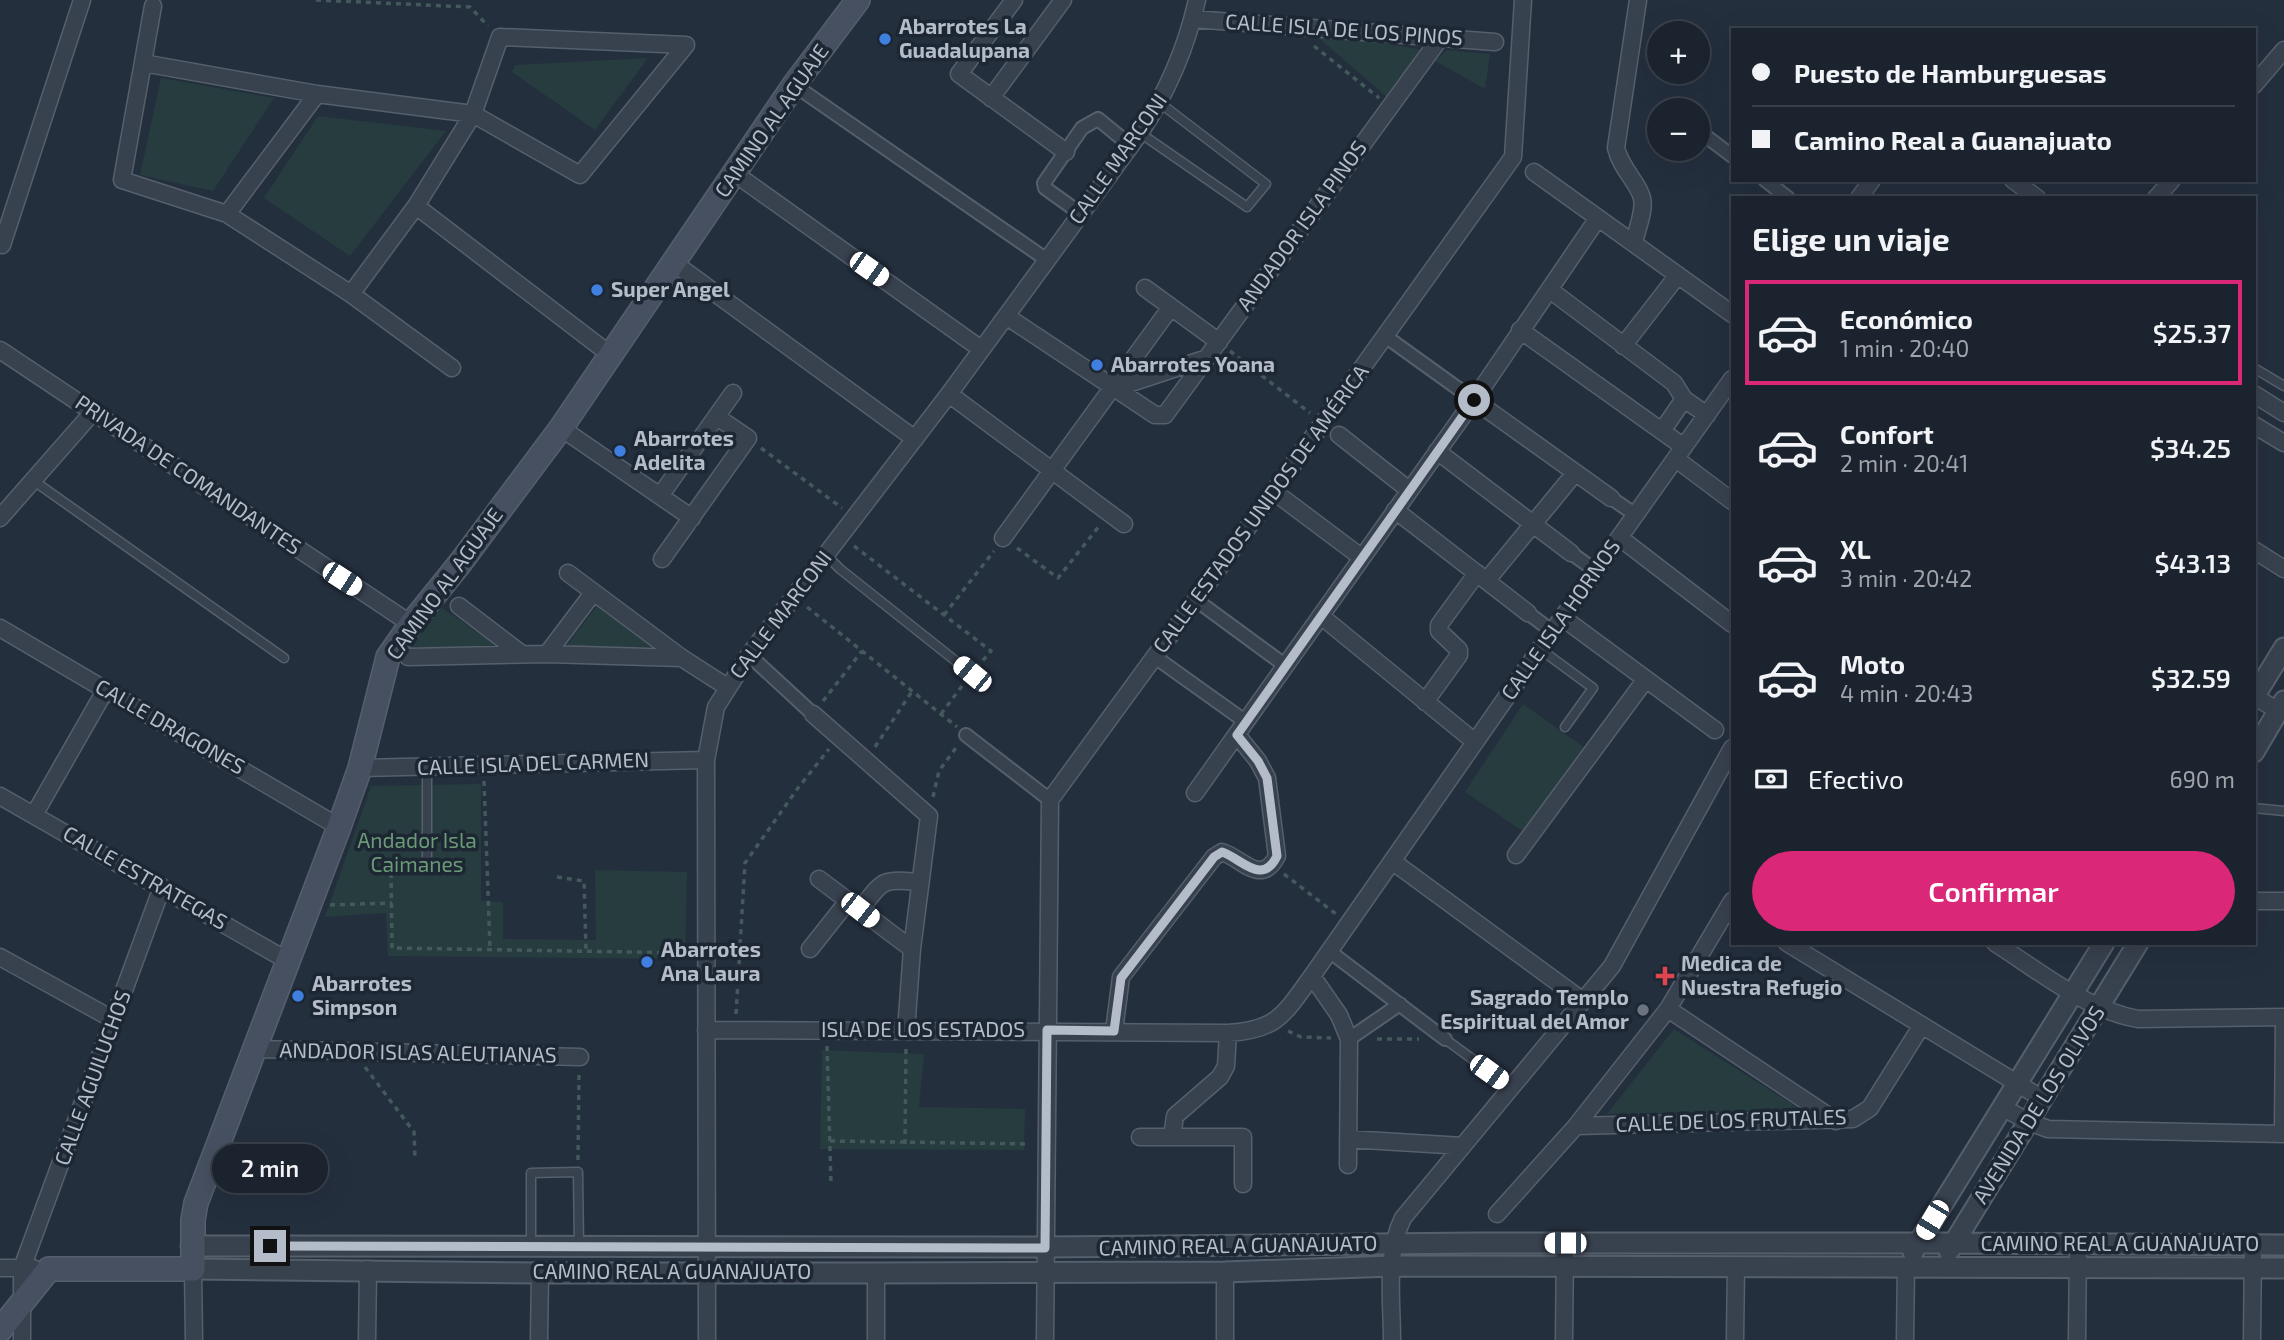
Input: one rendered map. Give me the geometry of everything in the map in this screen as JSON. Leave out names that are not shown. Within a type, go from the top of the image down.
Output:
[{"type":"main road","name":"CAMINO AL AGUAJE","points":[[192,1258],[196,1203],[360,768],[388,657],[561,428],[794,85],[858,0]]},
{"type":"main road","points":[[0,1330],[49,1269],[167,1270],[192,1258]]},
{"type":"street","points":[[2,245],[82,0]]},
{"type":"street","points":[[1014,0],[959,74],[1066,152]]},
{"type":"street","points":[[991,98],[1060,5],[1042,0]]},
{"type":"street","name":"CALLE MARCONI","points":[[707,1340],[706,760],[716,708],[749,655],[949,394],[1136,139],[1160,103],[1179,63],[1197,0]]},
{"type":"street","name":"CALLE ESTADOS UNIDOS DE AMÉRICA","points":[[1050,800],[1513,157],[1522,0]]},
{"type":"street","points":[[1634,242],[1642,198],[1619,162],[1615,148],[1639,0]]},
{"type":"street","points":[[153,6],[122,180],[227,214],[351,294],[452,368]]},
{"type":"street","name":"CALLE ISLA DE LOS PINOS","points":[[1193,19],[1495,41]]},
{"type":"street","points":[[143,63],[317,94],[473,114],[580,175],[686,45],[500,37],[473,114],[416,206],[351,294]]},
{"type":"street","name":"ANDADOR ISLA PINOS","points":[[1113,389],[1155,415],[1165,415],[1441,37]]},
{"type":"street","points":[[2256,83],[2284,50]]},
{"type":"street","points":[[794,85],[1047,260]]},
{"type":"street","points":[[227,214],[317,94]]},
{"type":"street","points":[[1081,214],[1045,188],[1044,183],[1082,128],[1098,119],[1136,139]]},
{"type":"street","points":[[1710,139],[1731,155]]},
{"type":"street","points":[[1534,172],[1731,313]]},
{"type":"street","points":[[734,173],[981,349]]},
{"type":"street","points":[[1768,182],[1785,196]]},
{"type":"street","points":[[2016,182],[2034,196]]},
{"type":"street","points":[[2158,196],[2170,182]]},
{"type":"street","points":[[416,206],[612,356]]},
{"type":"street","points":[[1195,793],[1474,400],[1598,218]]},
{"type":"street","points":[[674,263],[915,439]]},
{"type":"street","points":[[1623,346],[1678,275]]},
{"type":"street","points":[[1145,288],[1219,342]]},
{"type":"street","points":[[1550,290],[1674,383],[1684,399],[1707,415]]},
{"type":"street","points":[[1003,538],[1171,307]]},
{"type":"street","points":[[1006,316],[1113,389]]},
{"type":"street","points":[[1520,330],[1662,431],[1680,453],[1731,500]]},
{"type":"street","points":[[1385,336],[1636,515]]},
{"type":"street","name":"PRIVADA DE COMANDANTES","points":[[0,350],[411,624]]},
{"type":"street","points":[[1113,389],[1207,358]]},
{"type":"street","name":"CALLE ISLA HORNOS","points":[[1392,861],[1731,380]]},
{"type":"street","points":[[660,496],[733,393]]},
{"type":"street","points":[[949,394],[1124,524]]},
{"type":"street","points":[[2256,395],[2284,413]]},
{"type":"street","points":[[1662,431],[1684,399]]},
{"type":"street","points":[[3,508],[34,481],[93,412]]},
{"type":"street","points":[[662,559],[748,438],[717,417]]},
{"type":"street","points":[[1322,423],[1409,490]]},
{"type":"street","points":[[2256,426],[2284,443]]},
{"type":"street","points":[[561,428],[692,518]]},
{"type":"street","points":[[1437,451],[1596,571]]},
{"type":"street","points":[[1425,702],[1459,655],[1458,650],[1439,631],[1439,625],[1532,524],[1575,472]]},
{"type":"street","points":[[1273,491],[1361,557]]},
{"type":"street","points":[[1395,510],[1553,632]]},
{"type":"street","points":[[1620,538],[1731,623]]},
{"type":"street","points":[[2256,551],[2284,569]]},
{"type":"street","points":[[568,573],[682,658],[727,687]]},
{"type":"street","points":[[547,654],[593,593]]},
{"type":"street","points":[[1196,600],[1286,666]]},
{"type":"street","points":[[458,606],[522,654]]},
{"type":"street","points":[[1321,616],[1475,742]]},
{"type":"street","points":[[1563,618],[1715,730]]},
{"type":"street","name":"CALLE DRAGONES","points":[[0,628],[339,827]]},
{"type":"street","points":[[2256,694],[2284,648]]},
{"type":"street","points":[[408,657],[547,654],[682,658]]},
{"type":"street","points":[[749,655],[838,738],[929,816],[912,949],[906,1031]]},
{"type":"street","points":[[1114,1031],[1121,978],[1214,857],[1222,852],[1253,871],[1271,864],[1277,856],[1267,778],[1241,729],[1155,657]]},
{"type":"street","points":[[1516,855],[1646,679]]},
{"type":"street","points":[[34,815],[106,689]]},
{"type":"street","points":[[2256,698],[2281,706],[2256,749]]},
{"type":"street","points":[[966,735],[1050,800],[1045,1340]]},
{"type":"street","points":[[1392,1340],[1392,1266],[1394,1244],[1403,1218],[1612,966],[1731,750]]},
{"type":"street","name":"CALLE ISLA DEL CARMEN","points":[[360,768],[706,760]]},
{"type":"street","name":"CALLE ESTRATEGAS","points":[[0,796],[288,961]]},
{"type":"street","points":[[1272,1024],[1312,976],[1392,861],[1583,1001]]},
{"type":"street","points":[[819,879],[912,949]]},
{"type":"street","points":[[810,949],[854,905],[881,884],[889,880],[920,882]]},
{"type":"street","name":"CALLE AGUILUCHOS","points":[[22,1268],[162,887]]},
{"type":"street","points":[[2256,901],[2284,901]]},
{"type":"street","name":"CALLE DE LOS FRUTALES","points":[[1497,1214],[1576,1126],[1668,1009],[1731,907]]},
{"type":"street","points":[[1790,945],[2043,1099]]},
{"type":"street","points":[[1998,945],[2073,992],[2117,1015],[2138,1019],[2284,1017],[2283,1134],[2048,1129],[2001,1107]]},
{"type":"street","name":"AVENIDA DE LOS OLIVOS","points":[[1906,1266],[2103,945]]},
{"type":"street","name":"AVENIDA DE LOS OLIVOS","points":[[1940,1267],[2137,945]]},
{"type":"street","points":[[1329,951],[1445,1039]]},
{"type":"street","points":[[0,957],[114,1020]]},
{"type":"street","points":[[1312,976],[1339,1015],[1349,1039],[1348,1166]]},
{"type":"street","points":[[1349,1039],[1400,1004]]},
{"type":"street","points":[[1668,1009],[1836,1121]]},
{"type":"street","name":"ISLA DE LOS ESTADOS","points":[[706,1030],[1228,1033],[1253,1031],[1272,1024]]},
{"type":"street","name":"CALLE DE LOS FRUTALES","points":[[1576,1126],[1853,1119],[1870,1108],[1922,1025]]},
{"type":"street","points":[[1172,1137],[1175,1116],[1220,1077],[1226,1066],[1228,1033]]},
{"type":"street","name":"ANDADOR ISLAS ALEUTIANAS","points":[[256,1049],[579,1057]]},
{"type":"street","points":[[1140,1137],[1243,1138],[1243,1184]]},
{"type":"street","points":[[1348,1139],[1463,1146]]},
{"type":"street","points":[[1564,1340],[1565,1243]]},
{"type":"street","name":"CAMINO REAL A GUANAJUATO","points":[[192,1258],[531,1247],[1045,1248],[1565,1243],[2284,1245]]},
{"type":"street","points":[[2077,1340],[2078,1244]]},
{"type":"street","points":[[2252,1340],[2253,1244]]},
{"type":"street","points":[[192,1258],[194,1340]]},
{"type":"street","name":"CAMINO REAL A GUANAJUATO","points":[[192,1258],[368,1269],[540,1273],[1225,1272],[1392,1266],[2284,1268]]},
{"type":"street","points":[[1735,1266],[1735,1340]]},
{"type":"street","points":[[1905,1340],[1906,1266]]},
{"type":"street","points":[[0,1268],[49,1269]]},
{"type":"street","points":[[22,1268],[22,1340]]},
{"type":"street","points":[[367,1340],[368,1269]]},
{"type":"street","points":[[1225,1272],[1225,1340]]},
{"type":"street","points":[[539,1340],[540,1273]]},
{"type":"street","points":[[876,1273],[876,1340]]},
{"type":"lane","points":[[1136,139],[1247,207],[1266,184],[1160,103]]},
{"type":"lane","points":[[2256,369],[2284,386]]},
{"type":"lane","points":[[34,481],[284,658]]},
{"type":"lane","points":[[826,555],[972,674]]},
{"type":"lane","points":[[1540,649],[1593,688],[1564,727]]},
{"type":"lane","points":[[427,768],[427,866]]},
{"type":"lane","points":[[2256,808],[2284,811]]},
{"type":"lane","points":[[1445,1039],[1511,1088]]},
{"type":"lane","points":[[531,1247],[531,1173],[578,1172],[579,1247]]},
{"type":"path","points":[[316,0],[470,7],[500,37]]},
{"type":"path","points":[[1287,26],[1389,106]]},
{"type":"path","points":[[1219,342],[1322,423]]},
{"type":"path","points":[[748,438],[855,518]]},
{"type":"path","points":[[944,615],[1003,538],[1058,578],[1110,512]]},
{"type":"path","points":[[841,536],[991,650]]},
{"type":"path","points":[[793,596],[966,735],[939,771],[929,816]]},
{"type":"path","points":[[813,714],[862,651]]},
{"type":"path","points":[[865,761],[913,690]]},
{"type":"path","points":[[734,1030],[745,863],[798,788],[838,738]]},
{"type":"path","points":[[483,765],[490,949]]},
{"type":"path","points":[[1271,864],[1349,923]]},
{"type":"path","points":[[427,866],[391,867],[392,948],[705,953]]},
{"type":"path","points":[[557,877],[584,881],[586,951]]},
{"type":"path","points":[[326,906],[392,903]]},
{"type":"path","points":[[1272,1024],[1301,1037],[1445,1039]]},
{"type":"path","points":[[827,1030],[831,1184]]},
{"type":"path","points":[[905,1143],[906,1031]]},
{"type":"path","points":[[353,1052],[414,1132],[415,1158]]},
{"type":"path","points":[[578,1172],[579,1057]]},
{"type":"path","points":[[830,1141],[1046,1144]]},
{"type":"green space","points":[[1312,32],[1424,50],[1388,98]]},
{"type":"green space","points":[[1447,50],[1490,54],[1485,89],[1435,61]]},
{"type":"green space","points":[[648,58],[595,130],[512,72],[515,65]]},
{"type":"green space","points":[[161,78],[274,98],[213,191],[140,175]]},
{"type":"green space","points":[[318,116],[446,131],[350,256],[264,198]]},
{"type":"green space","points":[[599,603],[662,647],[565,648]]},
{"type":"green space","points":[[442,608],[501,648],[404,653]]},
{"type":"green space","points":[[1523,704],[1585,748],[1524,832],[1465,792]]},
{"type":"green space","name":"Andador Isla Caimanes","points":[[481,784],[481,901],[503,902],[503,939],[596,940],[595,870],[687,872],[685,959],[388,956],[386,913],[325,917],[371,786]]},
{"type":"green space","points":[[1674,1029],[1803,1111],[1607,1114]]},
{"type":"green space","points":[[822,1050],[924,1054],[919,1107],[1025,1109],[1024,1150],[820,1149]]},
{"type":"place","name":"Abarrotes La Guadalupana","points":[[885,39]]},
{"type":"place","name":"Super Angel","points":[[597,290]]},
{"type":"place","name":"Abarrotes Yoana","points":[[1097,365]]},
{"type":"place","name":"Abarrotes Adelita","points":[[620,451]]},
{"type":"place","name":"Abarrotes Ana Laura","points":[[647,962]]},
{"type":"place","name":"Medica de Nuestra Refugio","points":[[1665,976]]},
{"type":"place","name":"Abarrotes Simpson","points":[[298,996]]},
{"type":"place","name":"Sagrado Templo Espiritual del Amor","points":[[1643,1010]]},
{"type":"route","points":[[270,1246],[1045,1248],[1047,1030],[1114,1031],[1121,978],[1157,927],[1214,857],[1222,852],[1253,871],[1258,871],[1274,861],[1277,856],[1267,778],[1258,761],[1237,735],[1474,400]]}]
